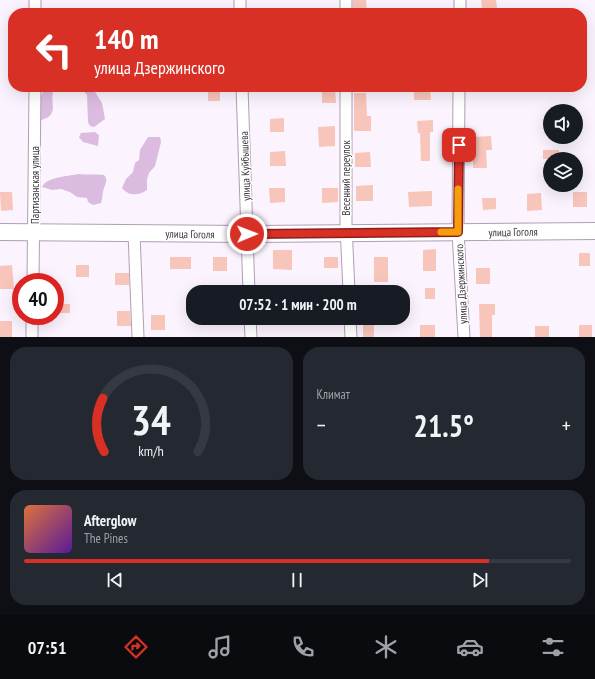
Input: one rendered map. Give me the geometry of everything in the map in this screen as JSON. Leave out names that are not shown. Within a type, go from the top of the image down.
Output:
[{"type":"street","name":"Партизанская улица","points":[[33,273],[35,92]]},
{"type":"street","name":"улица Куйбышева","points":[[242,92],[249,285]]},
{"type":"street","name":"Весенний переулок","points":[[346,92],[346,233],[349,285]]},
{"type":"street","name":"улица Дзержинского","points":[[459,92],[458,232],[464,337]]},
{"type":"street","name":"улица Гоголя","points":[[0,232],[247,234],[595,231]]},
{"type":"street","points":[[134,233],[138,337]]},
{"type":"street","points":[[32,325],[32,337]]},
{"type":"street","points":[[250,325],[251,337]]},
{"type":"street","points":[[350,325],[351,337]]},
{"type":"shaded area","points":[[43,92],[53,92],[53,111],[47,118],[41,120],[39,104]]},
{"type":"shaded area","points":[[85,92],[95,92],[102,103],[105,119],[94,127],[90,126],[88,122],[87,95]]},
{"type":"shaded area","points":[[95,132],[99,135],[98,146],[83,142],[79,137],[81,133]]},
{"type":"shaded area","points":[[148,137],[160,137],[161,142],[155,166],[149,173],[147,179],[147,190],[137,194],[127,193],[122,188],[126,179],[133,172],[135,163],[139,160],[140,150]]},
{"type":"shaded area","points":[[79,174],[104,175],[106,181],[101,203],[93,205],[88,202],[87,198],[77,197],[70,192],[61,189],[52,190],[42,187],[48,181],[53,179]]},
{"type":"building","points":[[353,0],[366,0],[367,8],[353,8]]},
{"type":"building","points":[[481,0],[496,0],[497,8],[482,8]]},
{"type":"building","points":[[208,92],[220,92],[220,101],[208,101]]},
{"type":"building","points":[[322,92],[335,92],[336,103],[322,103]]},
{"type":"building","points":[[414,92],[430,92],[431,100],[414,100]]},
{"type":"building","points":[[354,93],[366,93],[367,116],[371,116],[371,131],[354,131]]},
{"type":"building","points":[[284,118],[284,132],[270,132],[270,119]]},
{"type":"building","points":[[433,120],[433,132],[430,132],[430,161],[421,161],[420,133],[418,133],[417,121]]},
{"type":"building","points":[[335,126],[335,146],[319,147],[318,127]]},
{"type":"building","points":[[491,136],[492,150],[486,150],[487,168],[473,168],[473,155],[475,155],[474,137]]},
{"type":"building","points":[[543,150],[559,150],[559,152],[543,152]]},
{"type":"building","points":[[285,151],[286,166],[270,166],[270,152]]},
{"type":"building","points":[[370,152],[371,167],[355,167],[355,153]]},
{"type":"building","points":[[373,185],[373,201],[356,201],[356,186]]},
{"type":"building","points":[[269,188],[285,188],[285,202],[270,203]]},
{"type":"building","points":[[322,188],[338,188],[338,202],[322,203]]},
{"type":"building","points":[[432,191],[432,206],[409,207],[408,192]]},
{"type":"building","points":[[0,192],[12,192],[13,210],[1,211]]},
{"type":"building","points":[[573,192],[587,192],[587,207],[573,207]]},
{"type":"building","points":[[541,193],[542,210],[527,211],[527,194]]},
{"type":"building","points":[[482,198],[496,198],[496,209],[483,210]]},
{"type":"building","points":[[436,249],[436,271],[423,271],[423,250]]},
{"type":"building","points":[[273,250],[292,250],[292,270],[273,269]]},
{"type":"building","points":[[579,253],[590,253],[590,266],[579,266]]},
{"type":"building","points":[[170,257],[191,257],[191,269],[170,269]]},
{"type":"building","points":[[213,257],[227,257],[227,271],[213,271]]},
{"type":"building","points":[[324,257],[338,257],[338,268],[324,268]]},
{"type":"building","points":[[374,257],[388,257],[388,282],[374,282]]},
{"type":"building","points":[[12,265],[12,289],[0,289],[0,266]]},
{"type":"building","points":[[76,265],[89,265],[89,277],[76,277]]},
{"type":"building","points":[[476,268],[490,268],[490,284],[476,284]]},
{"type":"building","points":[[115,273],[129,273],[129,285],[115,285]]},
{"type":"building","points":[[425,288],[435,288],[435,299],[425,299]]},
{"type":"building","points":[[64,304],[70,304],[70,313],[64,313]]},
{"type":"building","points":[[479,304],[495,304],[495,315],[492,315],[492,337],[480,337]]},
{"type":"building","points":[[117,311],[130,311],[131,326],[117,326]]},
{"type":"building","points":[[151,315],[165,315],[165,330],[151,330]]},
{"type":"building","points":[[0,321],[12,321],[12,337],[0,337]]},
{"type":"building","points":[[363,325],[374,325],[374,337],[363,337]]},
{"type":"building","points":[[420,325],[435,325],[435,337],[420,337]]},
{"type":"building","points":[[579,325],[592,325],[592,337],[579,337]]},
{"type":"building","points":[[535,326],[549,326],[549,337],[535,337]]},
{"type":"slow traffic","points":[[441,232],[458,232],[458,189]]},
{"type":"route","points":[[247,234],[458,232],[459,145]]}]
